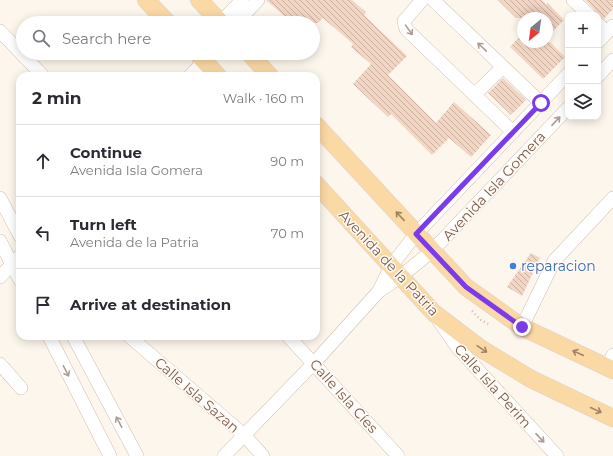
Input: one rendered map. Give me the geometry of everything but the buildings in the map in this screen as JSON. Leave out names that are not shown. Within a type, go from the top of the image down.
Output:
[{"type":"main road","points":[[146,0],[161,16]]},
{"type":"main road","points":[[199,0],[214,16]]},
{"type":"main road","points":[[204,60],[214,72]]},
{"type":"main road","points":[[255,60],[266,72]]},
{"type":"main road","points":[[320,130],[466,287],[522,327],[611,364]]},
{"type":"main road","name":"Avenida de la Patria","points":[[320,188],[434,313],[480,348],[531,379],[613,418]]},
{"type":"street","points":[[227,16],[242,0]]},
{"type":"street","points":[[243,16],[258,0]]},
{"type":"street","points":[[422,0],[404,20],[406,29],[513,132]]},
{"type":"street","points":[[433,0],[541,103]]},
{"type":"street","points":[[573,0],[586,12]]},
{"type":"street","points":[[601,36],[606,27]]},
{"type":"street","points":[[0,30],[16,47]]},
{"type":"street","points":[[28,60],[39,72]]},
{"type":"street","points":[[192,72],[199,60]]},
{"type":"street","points":[[601,73],[613,60]]},
{"type":"street","points":[[474,94],[503,67]]},
{"type":"street","name":"Avenida Isla Gomera","points":[[224,456],[314,363],[396,272],[416,234],[565,77]]},
{"type":"street","name":"Avenida Isla Gomera","points":[[396,272],[432,251],[565,111]]},
{"type":"street","points":[[0,198],[16,228]]},
{"type":"street","points":[[522,327],[554,260],[613,198]]},
{"type":"street","points":[[0,241],[16,260],[0,277]]},
{"type":"street","name":"Calle Isla Perim","points":[[434,313],[457,347],[557,456]]},
{"type":"street","points":[[51,340],[110,456]]},
{"type":"street","points":[[76,340],[137,456]]},
{"type":"street","name":"Calle Isla Sazan","points":[[134,340],[244,435],[263,456]]},
{"type":"street","name":"Calle Isla Cíes","points":[[292,340],[398,456]]},
{"type":"street","points":[[0,364],[21,388]]},
{"type":"place","name":"reparacion","points":[[513,266]]},
{"type":"route","points":[[522,327],[466,287],[416,234],[541,103]]}]
